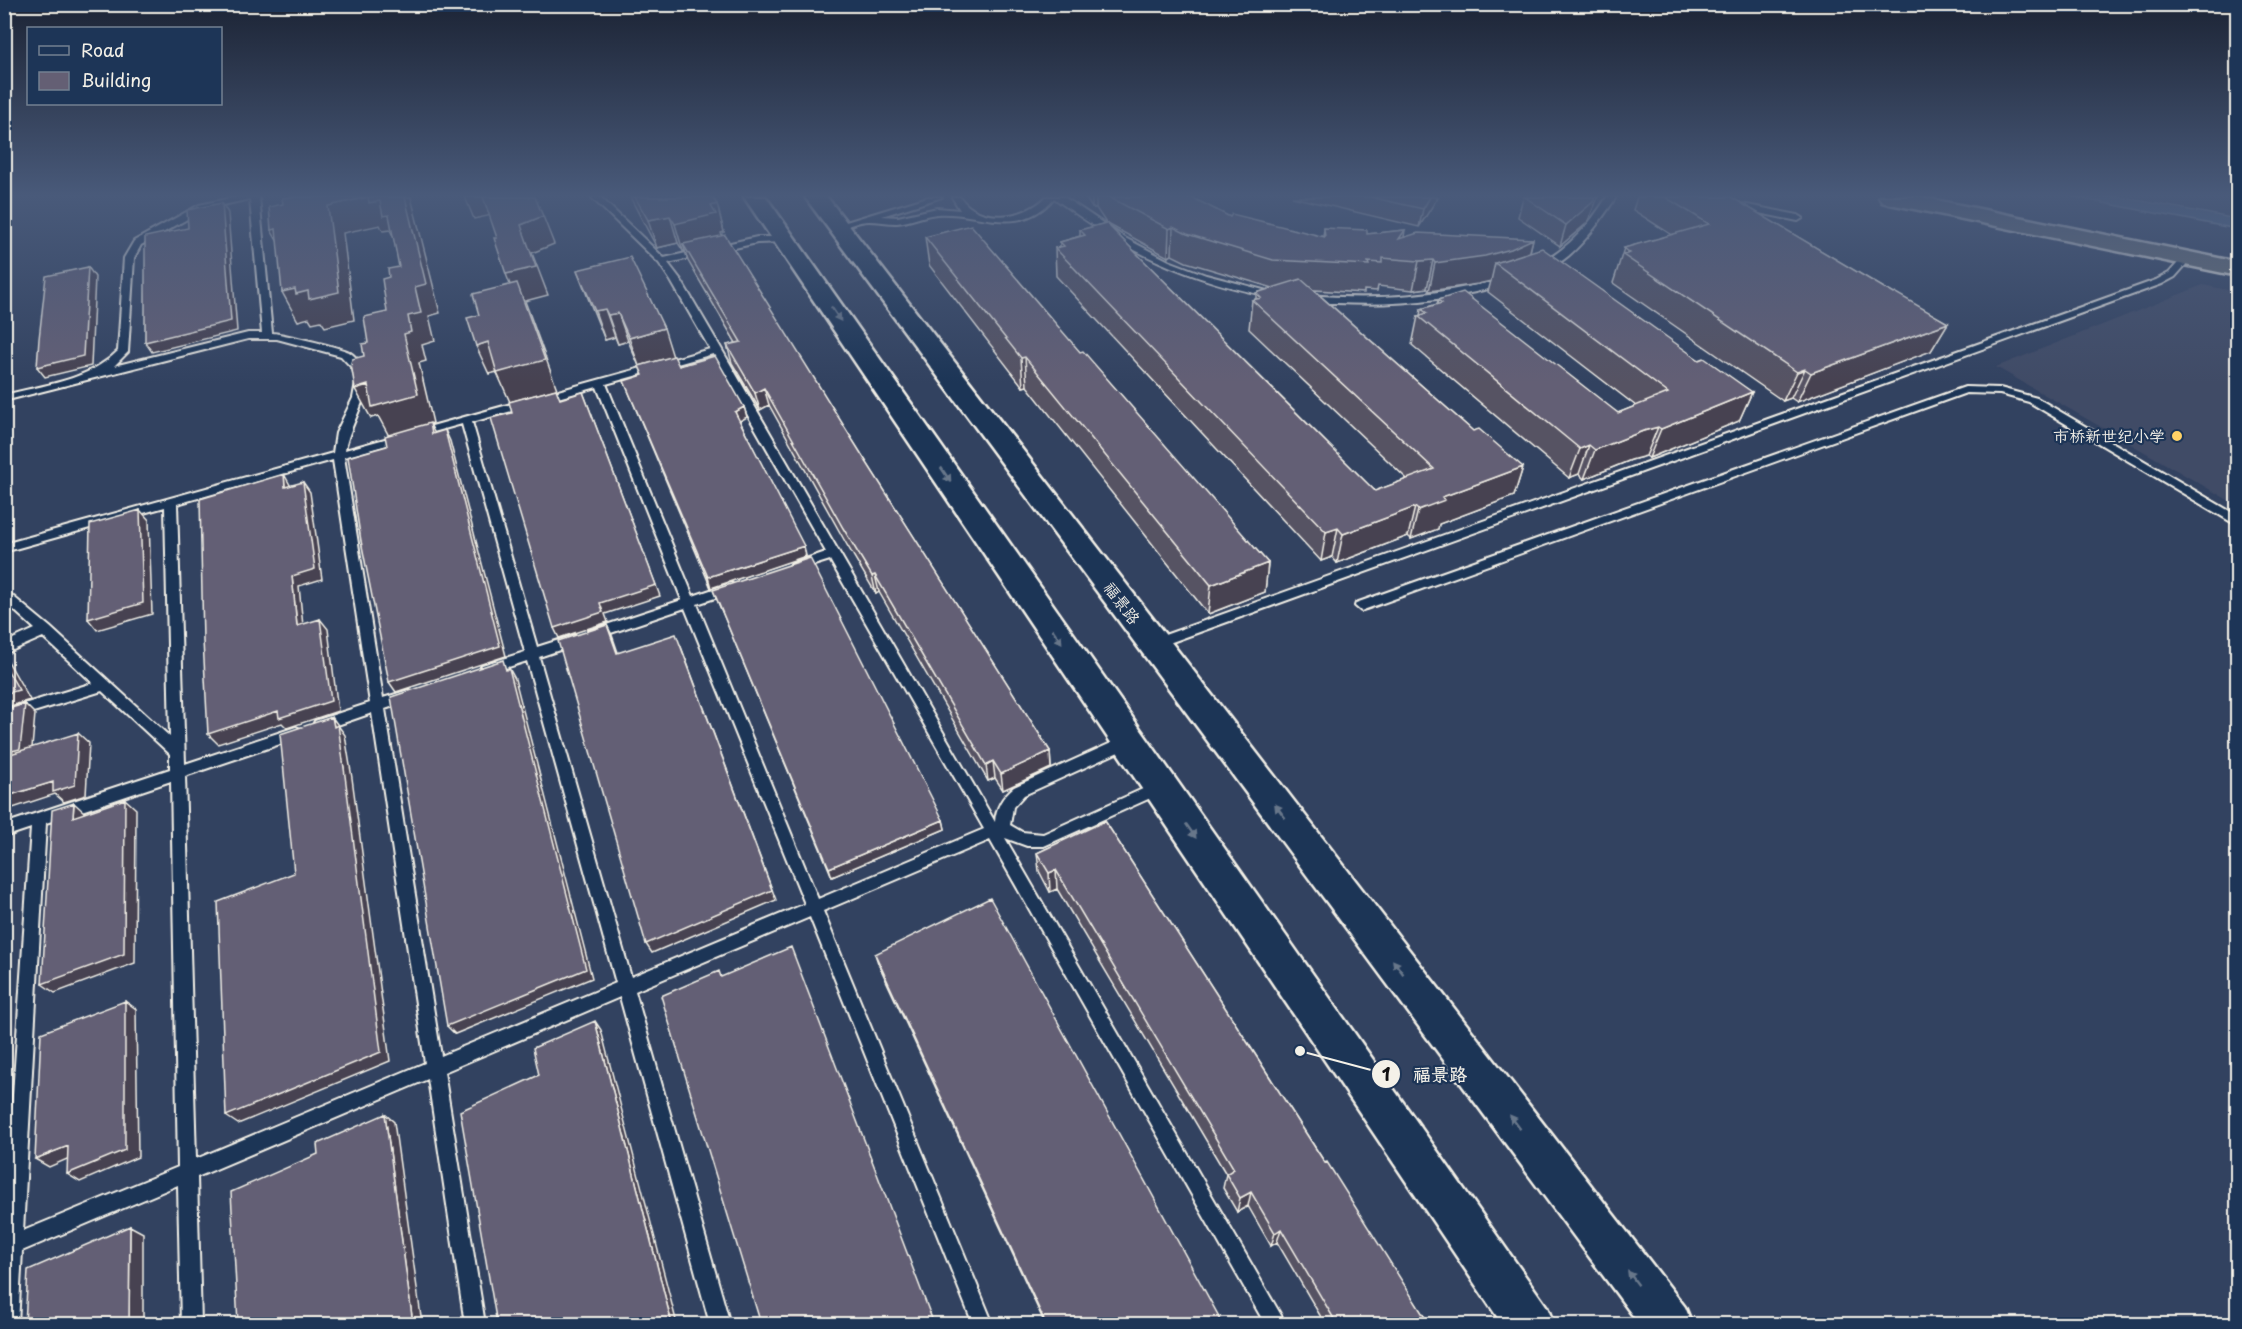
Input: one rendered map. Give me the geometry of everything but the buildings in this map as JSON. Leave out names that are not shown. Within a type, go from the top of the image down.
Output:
[{"type":"highway","points":[[2192,259],[2238,268]]},
{"type":"main road","name":"福景路","points":[[840,259],[1129,741],[1530,1324]]},
{"type":"main road","name":"福景路","points":[[846,259],[1153,644],[1668,1324]]},
{"type":"lane","points":[[83,377],[108,367],[123,352],[129,259]]},
{"type":"lane","points":[[260,259],[267,336]]},
{"type":"lane","points":[[671,259],[662,261],[676,280],[834,554],[998,830],[1276,1324]]},
{"type":"lane","points":[[1158,259],[1202,277],[1261,292],[1324,300],[1388,301],[1449,295],[1523,275],[1556,259]]},
{"type":"lane","points":[[1153,644],[1947,354],[2159,282],[2172,275],[2186,259]]},
{"type":"lane","points":[[4,398],[248,336],[277,336],[345,354],[358,368],[361,382],[358,398],[342,433],[338,454],[475,1324]]},
{"type":"lane","points":[[4,548],[717,350]]},
{"type":"lane","points":[[600,382],[983,1324]]},
{"type":"lane","points":[[1360,606],[1965,390],[1982,389],[2017,394],[2050,408],[2238,522]]},
{"type":"lane","points":[[466,419],[720,1324]]},
{"type":"lane","points":[[171,501],[191,1324]]},
{"type":"lane","points":[[778,573],[834,554]]},
{"type":"lane","points":[[477,673],[745,584]]},
{"type":"lane","points":[[4,593],[177,752]]},
{"type":"lane","points":[[4,649],[45,630]]},
{"type":"lane","points":[[4,716],[104,685]]},
{"type":"lane","points":[[4,831],[422,691]]},
{"type":"lane","points":[[998,830],[1002,813],[1009,799],[1019,791],[1129,741]]},
{"type":"lane","points":[[8,1247],[998,830],[1030,842],[1044,840],[1161,788]]},
{"type":"lane","points":[[8,1324],[8,1247],[39,819]]},
{"type":"shaded area","name":"市桥新世纪小学","points":[[2203,285],[2237,292],[2237,505],[1996,367]]},
{"type":"place","name":"市桥新世纪小学","points":[[2177,436]]},
{"type":"place","name":"福景路","points":[[1300,1051]]}]
